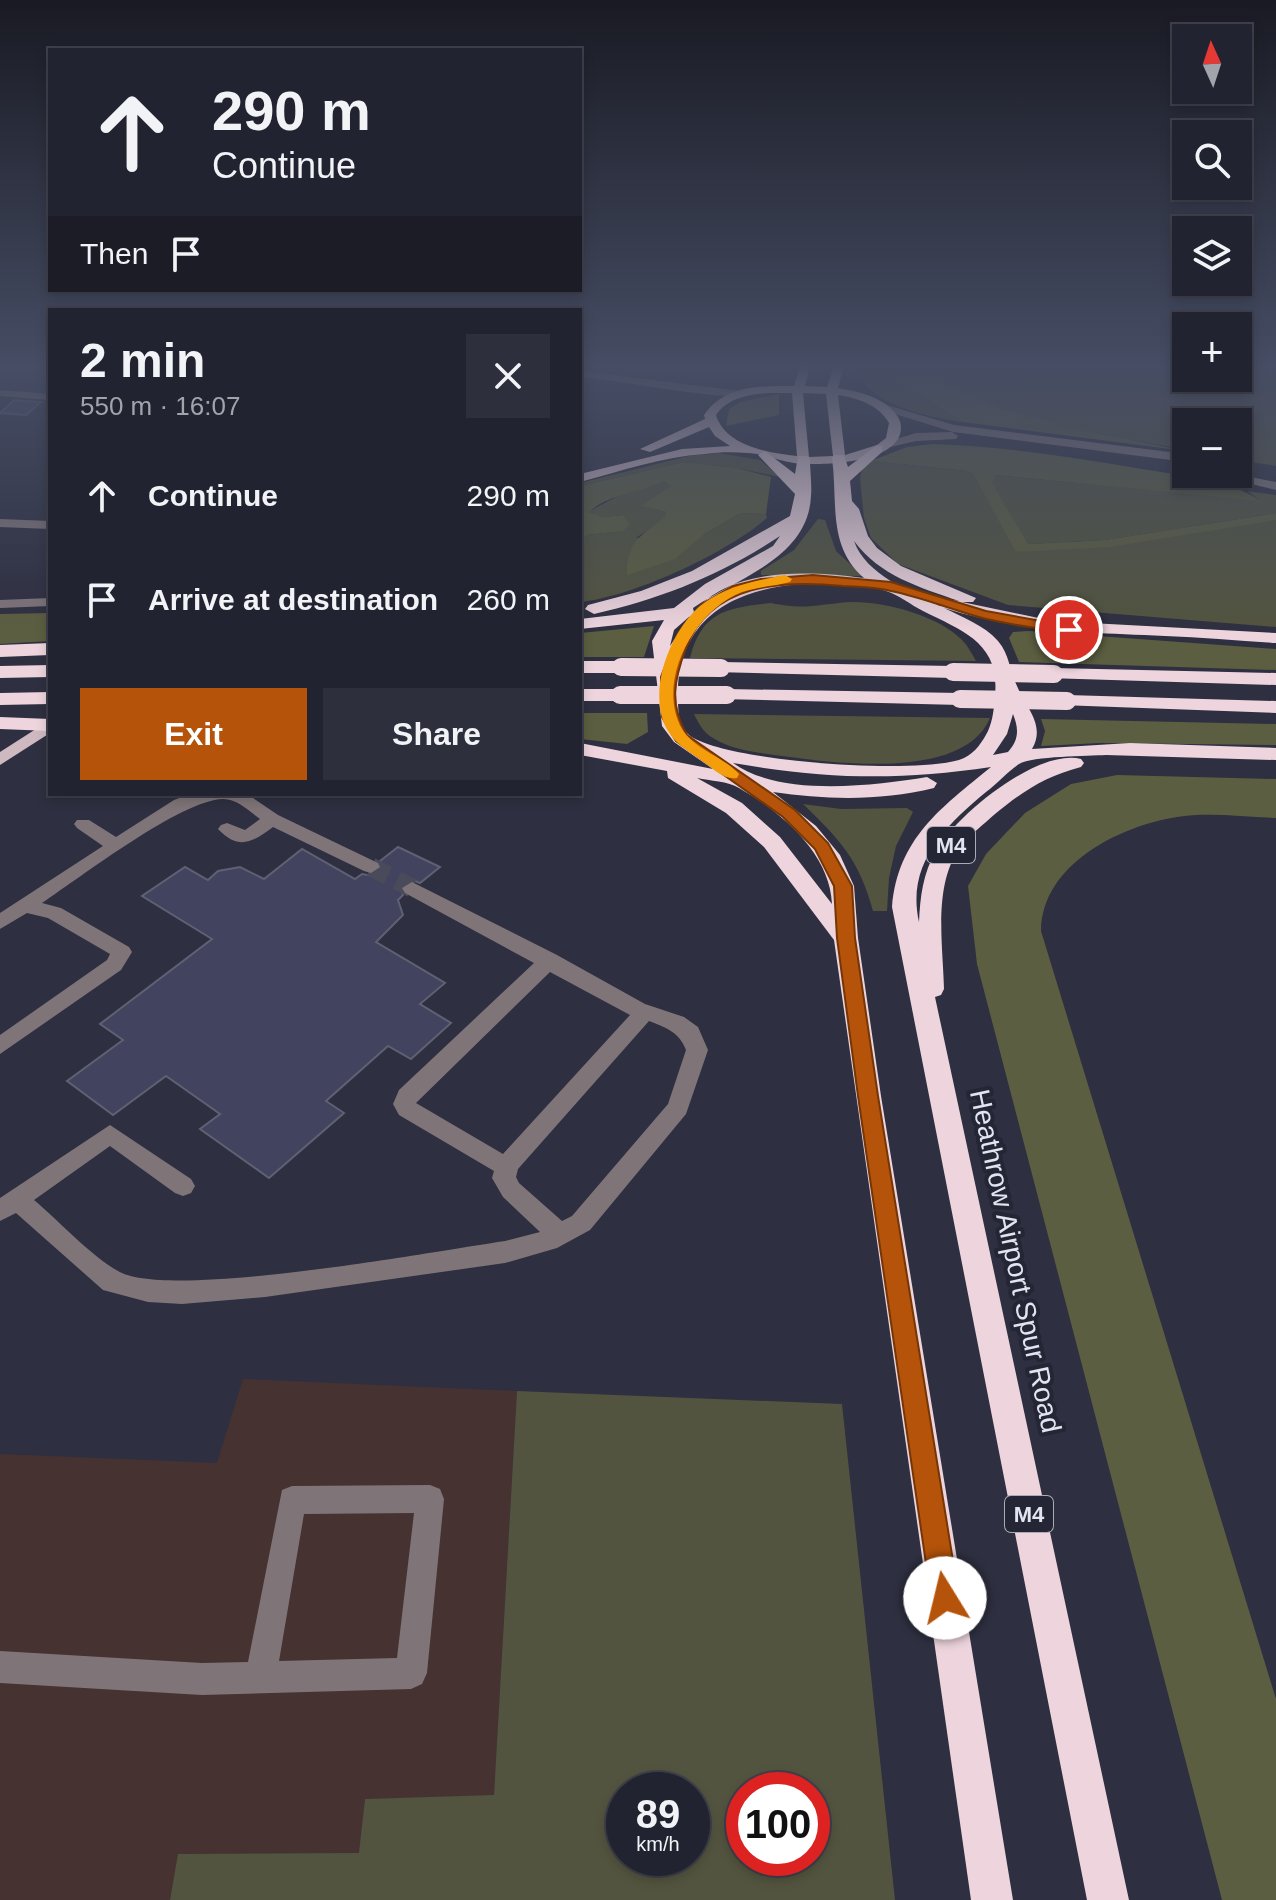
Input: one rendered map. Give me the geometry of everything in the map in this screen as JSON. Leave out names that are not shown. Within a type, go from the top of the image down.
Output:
[{"type":"highway","points":[[761,454],[793,480],[804,496]]},
{"type":"highway","points":[[843,488],[875,454]]},
{"type":"highway","name":"M4","points":[[839,458],[843,488],[842,533],[848,552],[868,573],[987,639],[1000,659],[1007,686],[1028,729],[1026,742],[1014,758]]},
{"type":"highway","name":"M4","points":[[803,459],[804,496],[797,527],[773,555],[699,595],[678,613],[662,637],[661,654],[668,677],[670,722],[681,738],[789,814],[832,860],[843,886],[846,938],[913,1405],[992,1900]]},
{"type":"highway","name":"M4","points":[[843,488],[859,534],[870,550],[928,585],[1032,616],[1276,638]]},
{"type":"highway","points":[[582,610],[624,603],[672,586],[742,552],[800,515]]},
{"type":"highway","name":"M4","points":[[668,677],[685,633],[707,607],[738,589],[766,581],[813,579],[891,586],[984,614],[1047,627],[1096,632],[1161,630]]},
{"type":"highway","name":"M4","points":[[582,624],[678,613],[767,595],[813,592],[887,599],[935,610]]},
{"type":"highway","points":[[0,651],[48,649]]},
{"type":"highway","points":[[582,667],[1276,679]]},
{"type":"highway","points":[[0,672],[48,671]]},
{"type":"highway","name":"M4","points":[[582,749],[809,790],[881,792],[926,784],[972,763],[985,752],[999,728],[1007,686]]},
{"type":"highway","points":[[582,695],[960,699],[1276,707]]},
{"type":"highway","points":[[0,699],[48,698]]},
{"type":"highway","points":[[0,723],[48,725]]},
{"type":"highway","name":"M4","points":[[698,748],[740,758],[844,772],[899,772],[1100,749],[1276,754]]},
{"type":"highway","name":"M4","points":[[933,1047],[933,892],[945,853],[958,836],[1003,796],[1036,773],[1083,762],[1215,753]]},
{"type":"highway","name":"Heathrow Airport Spur Road","points":[[1014,758],[956,803],[934,826],[908,877],[904,907],[1108,1900]]},
{"type":"highway","name":"M4","points":[[650,761],[711,793],[757,829],[788,859],[823,912],[846,938]]},
{"type":"main road","points":[[582,465],[625,454]]},
{"type":"main road","points":[[582,478],[686,454]]},
{"type":"main road","points":[[765,454],[803,459],[839,458],[855,454]]},
{"type":"main road","points":[[802,454],[803,459]]},
{"type":"main road","points":[[838,454],[839,458]]},
{"type":"main road","points":[[0,760],[48,726]]},
{"type":"street","points":[[1087,454],[1172,466]]},
{"type":"street","points":[[1252,472],[1274,480]]},
{"type":"street","points":[[1252,478],[1274,480]]},
{"type":"street","points":[[1272,502],[1274,480]]},
{"type":"street","points":[[0,523],[48,525]]},
{"type":"street","points":[[0,604],[48,602]]},
{"type":"street","points":[[0,922],[180,804],[206,796]]},
{"type":"street","points":[[235,796],[272,819],[371,867]]},
{"type":"street","points":[[227,829],[247,838],[272,819]]},
{"type":"street","points":[[83,824],[117,846]]},
{"type":"street","points":[[183,1186],[110,1134],[8,1205],[112,1282],[159,1292],[265,1286],[505,1252],[559,1234],[581,1223],[669,1120],[678,1108],[690,1079],[697,1050],[690,1033],[677,1023],[642,1011],[412,888]]},
{"type":"street","points":[[0,1046],[114,965],[122,952],[54,913],[25,906]]},
{"type":"street","points":[[507,1165],[498,1163],[407,1109],[404,1104],[407,1096],[550,960]]},
{"type":"street","points":[[559,1234],[511,1190],[504,1178],[507,1165],[643,1017],[642,1011]]},
{"type":"street","points":[[0,1667],[202,1679],[411,1673],[430,1499],[292,1500],[261,1677]]},
{"type":"shaded area","points":[[243,1379],[517,1391],[494,1796],[365,1799],[360,1853],[179,1854],[170,1900],[0,1900],[0,1454],[217,1463]]},
{"type":"green space","points":[[723,454],[760,460],[780,477],[684,462],[582,486],[582,483],[689,456]]},
{"type":"green space","points":[[890,454],[1044,454],[1172,474],[1172,488],[1235,488],[1260,501],[995,475],[992,483],[1028,544],[1105,540],[1276,513],[1276,520],[1109,547],[1016,552],[973,474],[871,461]]},
{"type":"green space","points":[[1252,454],[1276,454],[1276,466],[1252,462]]},
{"type":"green space","points":[[871,461],[973,474],[1017,552],[1276,520],[1276,627],[1008,605],[898,564],[871,538],[864,518],[860,478],[862,469]]},
{"type":"green space","points":[[684,462],[737,468],[771,477],[766,514],[741,513],[703,535],[675,559],[627,575],[632,547],[664,518],[666,512],[641,506],[671,486],[664,481],[597,506],[589,512],[603,517],[623,515],[630,524],[623,531],[587,535],[582,540],[582,486]]},
{"type":"green space","points":[[995,475],[1259,500],[1247,491],[1276,495],[1276,513],[1105,540],[1027,544],[991,483]]},
{"type":"green space","points":[[664,481],[672,486],[643,506],[666,512],[664,519],[636,538],[703,535],[741,513],[766,514],[767,518],[728,545],[678,571],[626,592],[582,602],[582,540],[587,535],[622,531],[623,515],[603,517],[588,512],[627,491]]},
{"type":"green space","points":[[818,519],[825,520],[836,551],[863,576],[761,575],[761,571],[794,550]]},
{"type":"green space","points":[[853,602],[904,610],[951,631],[964,642],[976,661],[690,658],[695,642],[709,621],[729,610],[771,603],[805,606]]},
{"type":"green space","points":[[48,613],[48,641],[0,644],[0,614]]},
{"type":"green space","points":[[654,626],[644,657],[582,657],[582,633]]},
{"type":"green space","points":[[1013,632],[1276,649],[1276,670],[1019,662],[1009,638]]},
{"type":"green space","points":[[582,713],[647,713],[648,732],[627,744],[582,739]]},
{"type":"green space","points":[[694,714],[990,718],[976,737],[955,751],[929,759],[869,764],[812,760],[740,749],[710,736]]},
{"type":"green space","points":[[1041,719],[1276,724],[1276,745],[1100,743],[1041,746],[1045,731]]},
{"type":"green space","points":[[1117,775],[1276,779],[1276,818],[1177,817],[1132,829],[1088,852],[1069,868],[1055,886],[1045,907],[1041,931],[1276,1699],[1276,1900],[1222,1900],[977,964],[968,886],[986,854],[1025,813],[1071,784]]},
{"type":"green space","points":[[803,804],[841,809],[907,808],[913,812],[896,846],[889,878],[887,911],[873,911],[861,877],[847,852]]},
{"type":"green space","points":[[517,1391],[842,1404],[895,1900],[170,1900],[178,1854],[359,1853],[365,1799],[494,1795]]},
{"type":"building","points":[[398,847],[440,867],[420,883],[410,879],[400,885],[403,895],[398,900],[403,915],[376,942],[445,983],[420,1004],[451,1023],[411,1059],[388,1046],[326,1101],[344,1113],[269,1178],[200,1129],[220,1114],[166,1076],[113,1115],[67,1081],[123,1040],[100,1024],[212,939],[142,896],[185,867],[208,880],[218,871],[240,867],[264,879],[302,849],[355,879],[362,874],[373,876],[383,868],[380,861]]},
{"type":"tunnel","points":[[371,867],[412,888]]},
{"type":"slow traffic","points":[[732,774],[681,738],[670,722],[668,677],[685,633],[707,607],[738,589],[785,579]]},
{"type":"route","points":[[945,1598],[868,1096],[846,938],[847,906],[843,886],[832,860],[808,831],[755,789],[681,738],[670,722],[668,677],[685,633],[707,607],[738,589],[766,581],[813,579],[891,586],[984,614],[1069,630]]}]
